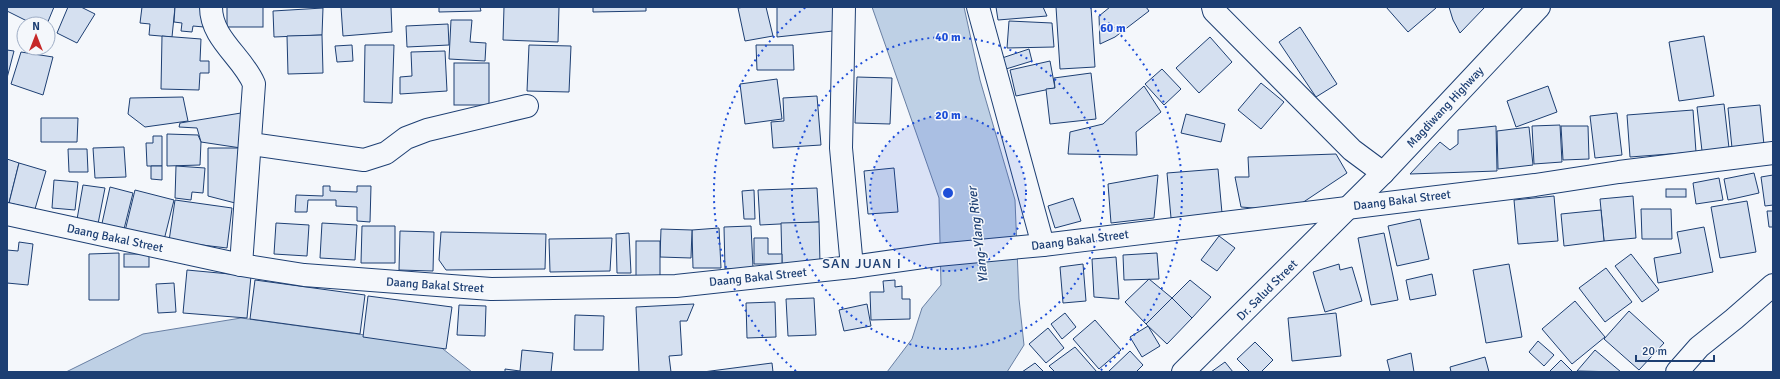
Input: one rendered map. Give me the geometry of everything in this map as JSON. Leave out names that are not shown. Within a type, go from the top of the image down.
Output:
[{"type":"street","points":[[211,7],[211,14],[219,36],[249,72],[254,84],[251,144],[241,265]]},
{"type":"street","points":[[844,7],[841,148],[852,267]]},
{"type":"street","points":[[978,7],[1037,246]]},
{"type":"street","points":[[1213,7],[1214,11],[1352,150],[1383,173]]},
{"type":"street","name":"Magdiwang Highway","points":[[1350,206],[1383,173],[1539,7]]},
{"type":"street","points":[[251,144],[364,160],[386,153],[406,138],[427,130],[527,106]]},
{"type":"street","name":"Daang Bakal Street","points":[[7,214],[241,265],[304,275],[491,289],[676,286],[852,267],[937,255],[1037,246],[1350,206],[1535,185],[1619,172],[1773,153]]},
{"type":"street","name":"Dr. Salud Street","points":[[1183,372],[1350,206]]},
{"type":"street","points":[[1677,372],[1699,346],[1734,319],[1773,285]]},
{"type":"water","name":"Ylang-Ylang River","points":[[872,7],[964,7],[980,80],[1015,200],[1019,299],[1024,345],[1007,372],[887,372],[912,339],[922,308],[941,285],[939,198]]},
{"type":"water","points":[[241,318],[438,345],[472,372],[66,372],[143,334]]},
{"type":"building","points":[[7,7],[54,7],[50,16],[17,16],[7,11]]},
{"type":"building","points":[[68,7],[81,7],[95,14],[77,43],[57,33]]},
{"type":"building","points":[[142,7],[175,7],[172,37],[149,35],[150,24],[140,23]]},
{"type":"building","points":[[175,7],[206,7],[204,27],[193,26],[192,32],[181,31],[182,23],[174,22]]},
{"type":"building","points":[[227,7],[263,7],[263,27],[227,27]]},
{"type":"building","points":[[341,7],[391,7],[392,32],[343,36]]},
{"type":"building","points":[[439,7],[480,7],[481,11],[439,12]]},
{"type":"building","points":[[504,7],[559,7],[558,42],[503,40]]},
{"type":"building","points":[[593,7],[646,7],[646,11],[593,12]]},
{"type":"building","points":[[766,7],[773,36],[745,41],[738,8]]},
{"type":"building","points":[[777,7],[833,7],[833,31],[777,37]]},
{"type":"building","points":[[996,7],[1043,7],[1047,16],[998,20]]},
{"type":"building","points":[[1056,7],[1091,7],[1095,67],[1060,69]]},
{"type":"building","points":[[1110,7],[1146,7],[1149,11],[1115,37],[1100,44],[1099,16]]},
{"type":"building","points":[[1386,7],[1435,7],[1436,8],[1408,32]]},
{"type":"building","points":[[1449,7],[1485,7],[1460,33],[1453,20]]},
{"type":"building","points":[[323,8],[322,35],[274,37],[273,11]]},
{"type":"building","points":[[451,20],[472,20],[470,42],[486,43],[485,61],[449,59]]},
{"type":"building","points":[[1009,21],[1052,23],[1054,47],[1007,48]]},
{"type":"building","points":[[448,24],[449,45],[407,47],[406,26]]},
{"type":"building","points":[[1300,27],[1337,84],[1316,97],[1279,42]]},
{"type":"building","points":[[322,35],[323,73],[288,74],[287,36]]},
{"type":"building","points":[[162,36],[201,39],[200,61],[209,61],[209,73],[200,73],[199,90],[161,89]]},
{"type":"building","points":[[1704,36],[1714,96],[1679,101],[1669,42]]},
{"type":"building","points":[[1210,37],[1232,62],[1199,93],[1176,68]]},
{"type":"building","points":[[352,45],[353,61],[337,62],[335,46]]},
{"type":"building","points":[[365,45],[394,45],[392,103],[364,102]]},
{"type":"building","points":[[529,45],[571,46],[569,92],[527,91]]},
{"type":"building","points":[[756,45],[793,45],[794,70],[757,70]]},
{"type":"building","points":[[1029,49],[1032,61],[1006,69],[1002,58]]},
{"type":"building","points":[[7,50],[14,51],[7,78]]},
{"type":"building","points":[[445,51],[447,91],[400,94],[400,77],[412,76],[411,52]]},
{"type":"building","points":[[20,56],[53,57],[43,95],[11,84]]},
{"type":"building","points":[[1050,61],[1055,88],[1016,96],[1010,70]]},
{"type":"building","points":[[454,63],[489,63],[489,105],[454,105]]},
{"type":"building","points":[[1162,69],[1181,89],[1164,105],[1145,84]]},
{"type":"building","points":[[1091,73],[1096,119],[1050,124],[1046,89],[1055,88],[1054,78]]},
{"type":"building","points":[[857,77],[892,78],[890,124],[855,123]]},
{"type":"building","points":[[777,79],[782,119],[745,124],[740,84]]},
{"type":"building","points":[[1261,83],[1284,102],[1261,129],[1238,110]]},
{"type":"building","points":[[1144,86],[1161,112],[1136,132],[1137,155],[1068,154],[1070,132],[1103,124]]},
{"type":"building","points":[[1548,86],[1557,112],[1516,127],[1507,101]]},
{"type":"building","points":[[817,96],[821,145],[773,148],[771,122],[784,121],[783,98]]},
{"type":"building","points":[[183,97],[188,121],[145,127],[128,114],[130,98]]},
{"type":"building","points":[[1724,104],[1729,148],[1702,151],[1697,107]]},
{"type":"building","points":[[1760,105],[1764,145],[1732,148],[1728,108]]},
{"type":"building","points":[[1693,110],[1696,152],[1630,157],[1627,115]]},
{"type":"building","points":[[241,113],[241,148],[201,142],[197,128],[179,127],[180,123]]},
{"type":"building","points":[[1617,113],[1622,155],[1595,158],[1590,116]]},
{"type":"building","points":[[1186,114],[1225,124],[1221,142],[1181,133]]},
{"type":"building","points":[[41,118],[78,118],[77,142],[41,142]]},
{"type":"building","points":[[1560,125],[1562,162],[1534,164],[1532,126]]},
{"type":"building","points":[[1496,126],[1497,171],[1410,174],[1440,142],[1450,150],[1458,144],[1458,130]]},
{"type":"building","points":[[1561,126],[1588,126],[1589,159],[1563,160]]},
{"type":"building","points":[[1529,127],[1533,165],[1498,169],[1497,131]]},
{"type":"building","points":[[167,134],[198,135],[201,142],[200,165],[167,166]]},
{"type":"building","points":[[153,136],[162,136],[162,166],[147,166],[146,143],[153,143]]},
{"type":"building","points":[[124,147],[126,177],[95,178],[93,148]]},
{"type":"building","points":[[208,148],[241,148],[239,204],[208,196]]},
{"type":"building","points":[[68,149],[87,149],[88,172],[69,172]]},
{"type":"building","points":[[1336,154],[1347,173],[1290,211],[1241,207],[1235,177],[1249,177],[1248,157]]},
{"type":"building","points":[[7,159],[19,163],[9,203],[7,203]]},
{"type":"building","points":[[19,163],[46,171],[35,209],[9,203]]},
{"type":"building","points":[[151,166],[162,166],[162,180],[151,179]]},
{"type":"building","points":[[176,166],[205,168],[203,193],[192,192],[191,200],[175,198]]},
{"type":"building","points":[[894,168],[898,212],[868,214],[864,171]]},
{"type":"building","points":[[1218,169],[1222,213],[1171,218],[1167,173]]},
{"type":"building","points":[[1754,173],[1759,193],[1728,200],[1724,179]]},
{"type":"building","points":[[1158,175],[1154,218],[1111,223],[1108,184]]},
{"type":"building","points":[[1773,175],[1773,205],[1765,206],[1761,177]]},
{"type":"building","points":[[1719,178],[1723,200],[1696,204],[1693,183]]},
{"type":"building","points":[[54,180],[78,182],[75,210],[52,208]]},
{"type":"building","points":[[83,185],[105,188],[97,229],[76,225]]},
{"type":"building","points":[[323,186],[330,186],[330,191],[357,192],[357,186],[371,186],[370,222],[357,221],[357,207],[336,206],[336,200],[308,200],[307,212],[295,212],[296,195],[323,196]]},
{"type":"building","points":[[110,187],[133,193],[123,233],[101,228]]},
{"type":"building","points":[[817,188],[819,222],[760,225],[758,190]]},
{"type":"building","points":[[1666,189],[1686,189],[1686,197],[1666,197]]},
{"type":"building","points":[[135,190],[174,200],[164,240],[125,231]]},
{"type":"building","points":[[754,190],[755,219],[744,219],[742,191]]},
{"type":"building","points":[[1554,196],[1558,241],[1518,244],[1514,200]]},
{"type":"building","points":[[1633,196],[1636,238],[1604,241],[1600,199]]},
{"type":"building","points":[[1073,198],[1081,221],[1055,228],[1048,206]]},
{"type":"building","points":[[175,200],[232,208],[227,248],[169,241]]},
{"type":"building","points":[[1747,201],[1756,252],[1720,258],[1711,207]]},
{"type":"building","points":[[1641,209],[1671,209],[1672,239],[1642,239]]},
{"type":"building","points":[[1601,210],[1604,241],[1564,246],[1561,214]]},
{"type":"building","points":[[1767,211],[1773,211],[1773,227],[1769,227]]},
{"type":"building","points":[[1420,219],[1429,259],[1397,266],[1388,226]]},
{"type":"building","points":[[819,222],[820,263],[782,264],[781,223]]},
{"type":"building","points":[[276,223],[309,225],[307,256],[274,254]]},
{"type":"building","points":[[322,223],[357,225],[355,260],[320,258]]},
{"type":"building","points":[[362,226],[395,226],[395,263],[361,263]]},
{"type":"building","points":[[751,226],[753,268],[725,269],[724,227]]},
{"type":"building","points":[[1704,227],[1713,272],[1658,283],[1654,258],[1681,253],[1677,232]]},
{"type":"building","points":[[719,228],[721,268],[693,268],[692,230]]},
{"type":"building","points":[[661,229],[692,230],[691,258],[660,257]]},
{"type":"building","points":[[400,231],[434,232],[433,271],[399,270]]},
{"type":"building","points":[[441,232],[546,234],[545,269],[446,270],[439,260]]},
{"type":"building","points":[[629,233],[631,273],[617,273],[616,234]]},
{"type":"building","points":[[1384,233],[1398,300],[1371,305],[1358,238]]},
{"type":"building","points":[[1219,236],[1235,248],[1217,271],[1201,260]]},
{"type":"building","points":[[612,238],[610,271],[550,272],[549,239]]},
{"type":"building","points":[[754,238],[768,238],[768,254],[782,254],[782,264],[754,264]]},
{"type":"building","points":[[636,241],[660,241],[660,277],[636,277]]},
{"type":"building","points":[[19,242],[33,244],[28,285],[7,283],[7,250],[18,251]]},
{"type":"building","points":[[119,253],[119,300],[89,300],[89,254]]},
{"type":"building","points":[[1157,253],[1159,279],[1124,280],[1123,255]]},
{"type":"building","points":[[124,254],[149,254],[149,267],[124,267]]},
{"type":"building","points":[[1631,254],[1659,290],[1642,302],[1615,266]]},
{"type":"building","points":[[1116,257],[1119,299],[1094,297],[1092,259]]},
{"type":"building","points":[[1083,264],[1086,301],[1063,303],[1060,267]]},
{"type":"building","points":[[1339,264],[1340,270],[1352,267],[1362,301],[1325,312],[1313,272]]},
{"type":"building","points":[[1509,264],[1522,337],[1486,343],[1473,270]]},
{"type":"building","points":[[1606,268],[1632,302],[1605,322],[1579,288]]},
{"type":"building","points":[[187,270],[251,276],[247,318],[183,313]]},
{"type":"building","points":[[1432,274],[1436,295],[1410,300],[1406,280]]},
{"type":"building","points":[[1149,279],[1172,298],[1146,324],[1125,302]]},
{"type":"building","points":[[255,280],[365,295],[360,334],[250,319]]},
{"type":"building","points":[[895,280],[895,287],[902,286],[902,299],[910,299],[910,319],[871,320],[870,292],[884,292],[883,281]]},
{"type":"building","points":[[1190,280],[1211,297],[1192,318],[1172,298]]},
{"type":"building","points":[[174,283],[176,312],[158,313],[156,284]]},
{"type":"building","points":[[368,296],[452,307],[446,349],[363,337]]},
{"type":"building","points":[[814,298],[816,335],[788,336],[786,299]]},
{"type":"building","points":[[1172,298],[1192,318],[1167,344],[1146,324]]},
{"type":"building","points":[[1575,301],[1605,337],[1572,364],[1542,329]]},
{"type":"building","points":[[775,302],[776,337],[747,338],[746,303]]},
{"type":"building","points":[[694,304],[687,321],[680,321],[682,355],[669,356],[671,372],[639,372],[636,307]]},
{"type":"building","points":[[867,304],[871,326],[844,331],[839,310]]},
{"type":"building","points":[[459,305],[486,306],[485,336],[457,335]]},
{"type":"building","points":[[1629,311],[1664,343],[1639,370],[1604,339]]},
{"type":"building","points":[[1065,313],[1076,327],[1062,339],[1051,324]]},
{"type":"building","points":[[1336,313],[1341,356],[1292,361],[1288,318]]},
{"type":"building","points":[[575,315],[604,316],[603,350],[574,350]]},
{"type":"building","points":[[1095,320],[1121,350],[1099,369],[1073,339]]},
{"type":"building","points":[[1148,326],[1160,346],[1142,357],[1130,337]]},
{"type":"building","points":[[1048,328],[1064,348],[1046,363],[1029,344]]},
{"type":"building","points":[[1538,341],[1554,355],[1544,366],[1529,352]]},
{"type":"building","points":[[1255,342],[1273,360],[1261,372],[1250,372],[1237,359]]},
{"type":"building","points":[[1075,347],[1097,372],[1055,372],[1049,366]]},
{"type":"building","points":[[522,350],[553,353],[551,372],[505,372],[505,369],[520,371]]},
{"type":"building","points":[[1595,350],[1621,372],[1577,371]]},
{"type":"building","points":[[1130,351],[1143,365],[1136,372],[1108,372]]},
{"type":"building","points":[[1411,353],[1414,372],[1390,372],[1387,360]]},
{"type":"building","points":[[1485,357],[1489,372],[1451,372],[1450,367]]},
{"type":"building","points":[[1561,360],[1573,372],[1549,372]]},
{"type":"building","points":[[1225,362],[1233,372],[1211,372]]},
{"type":"building","points":[[772,363],[773,372],[703,372]]},
{"type":"building","points":[[1035,363],[1044,372],[1022,372]]},
{"type":"district","name":"SAN JUAN I","points":[[862,263]]}]
